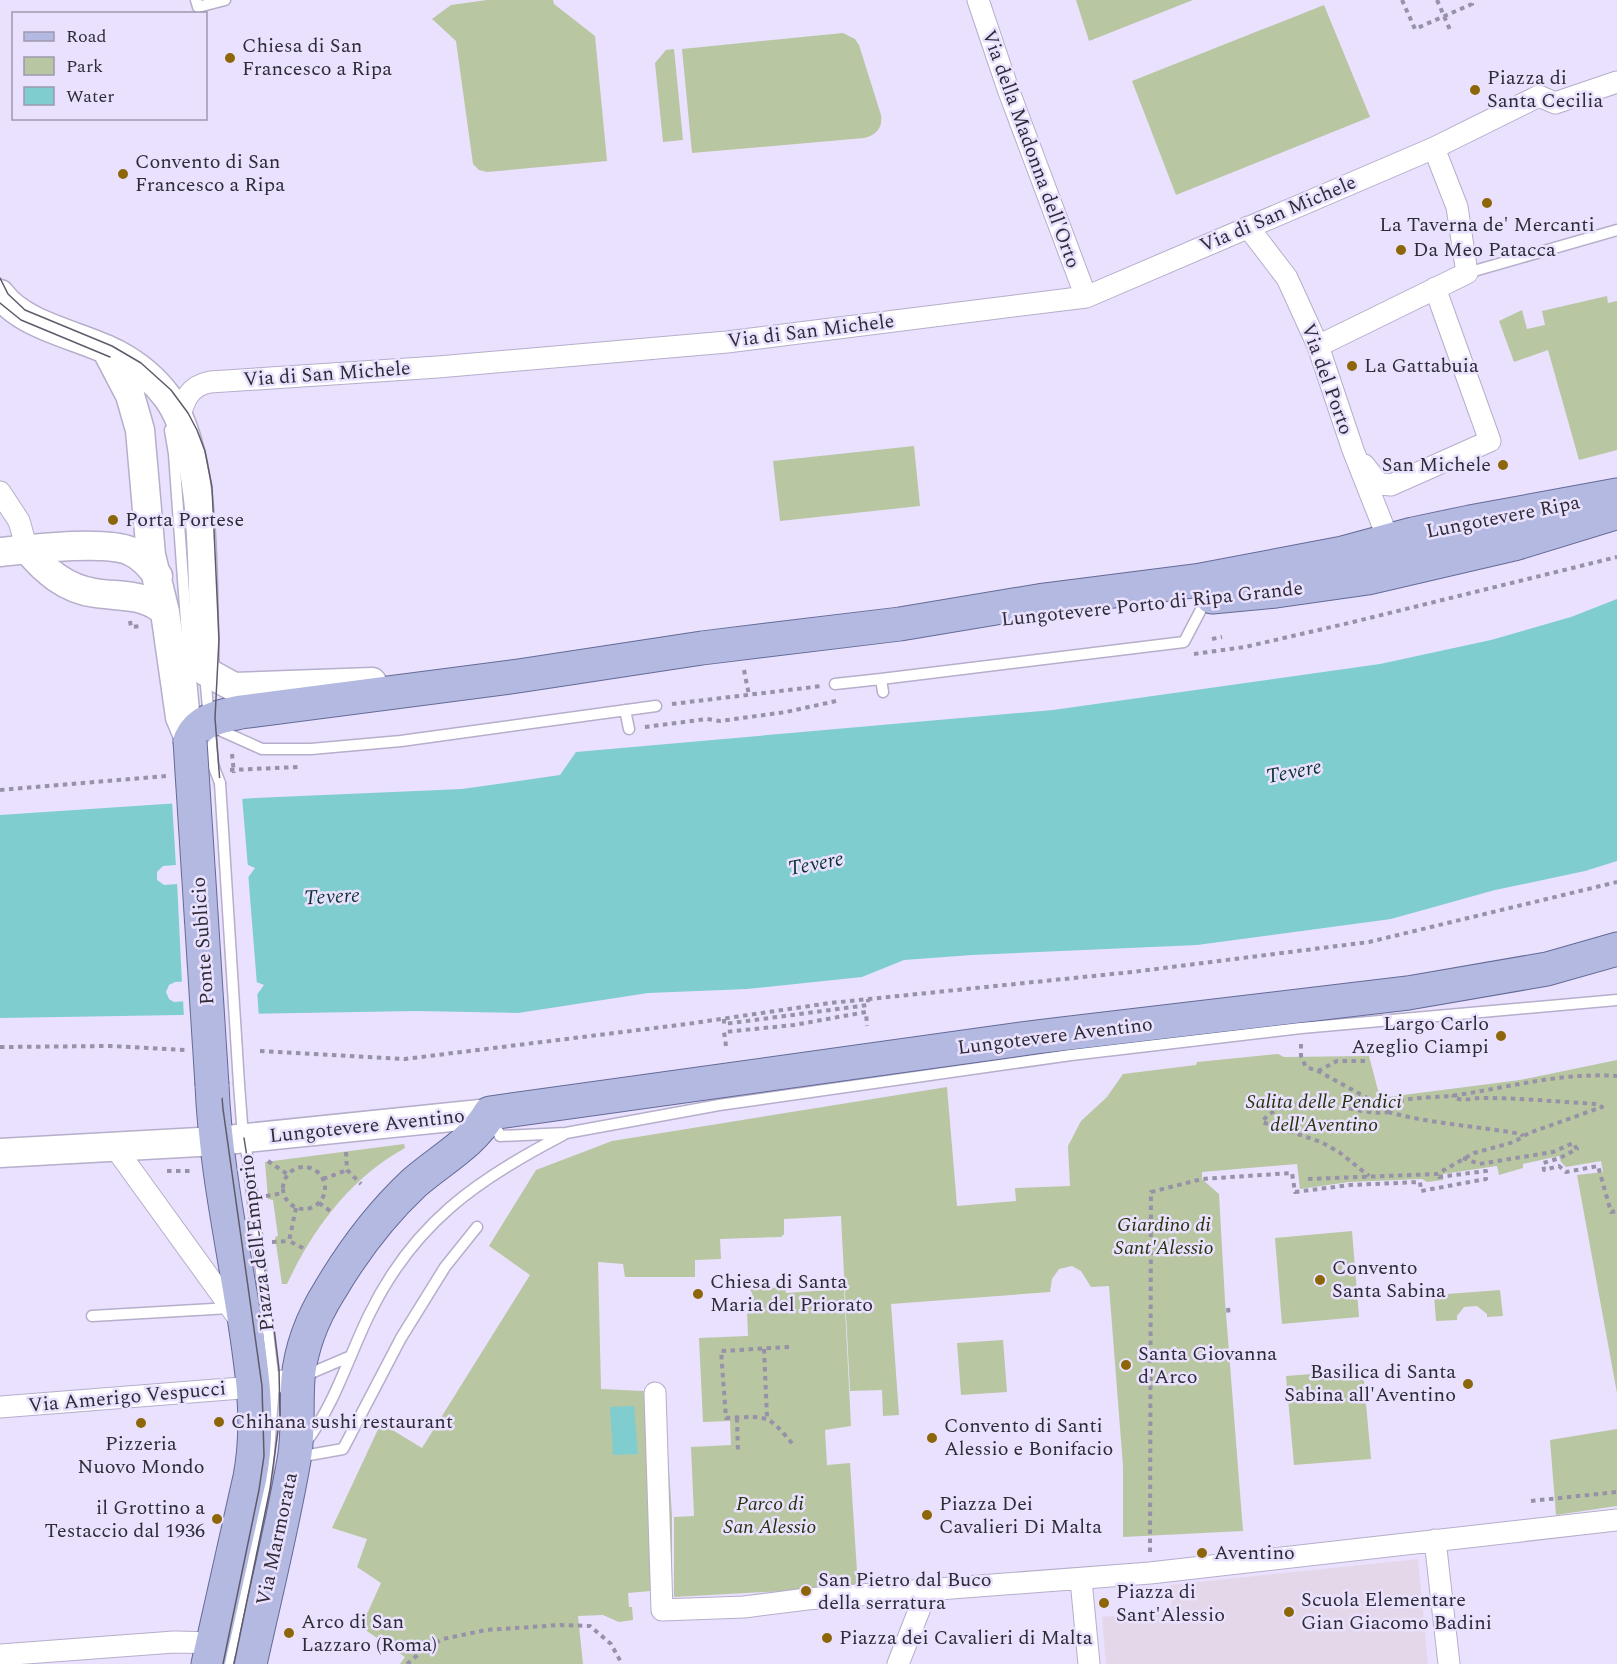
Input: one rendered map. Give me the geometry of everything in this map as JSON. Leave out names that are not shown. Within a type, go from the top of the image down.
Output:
[{"type":"main road","points":[[0,294],[24,315],[136,366],[152,379],[168,399],[179,419],[187,439],[197,494],[184,617],[200,725]]},
{"type":"main road","points":[[108,353],[127,388],[140,430],[154,570]]},
{"type":"main road","name":"Lungotevere Ripa","points":[[1396,555],[1447,527],[1617,495]]},
{"type":"main road","name":"Lungotevere Ripa","points":[[1396,555],[1514,544],[1617,513]]},
{"type":"main road","points":[[13,551],[104,546],[133,552],[144,559],[154,570],[184,617],[205,671]]},
{"type":"main road","points":[[13,551],[65,583],[88,592],[121,604],[146,599],[184,617]]},
{"type":"main road","name":"Lungotevere Porto di Ripa Grande","points":[[200,725],[242,712],[518,676],[702,648],[900,624],[1044,600],[1202,580],[1331,555],[1396,555]]},
{"type":"main road","name":"Lungotevere Porto di Ripa Grande","points":[[900,624],[991,621],[1311,587],[1368,578],[1396,555]]},
{"type":"main road","name":"Lungotevere Porto di Ripa Grande","points":[[205,671],[234,687],[518,676]]},
{"type":"main road","name":"Ponte Sublicio","points":[[200,725],[226,1084],[223,1133]]},
{"type":"main road","name":"Lungotevere Aventino","points":[[0,1153],[114,1146],[223,1133],[490,1113],[1036,1037],[1408,993],[1547,969],[1617,949]]},
{"type":"main road","name":"Piazza dell'Emporio","points":[[280,1437],[275,1383],[307,1336],[317,1313],[361,1243],[399,1198],[416,1181],[474,1135],[490,1113]]},
{"type":"main road","name":"Piazza dell'Emporio","points":[[223,1133],[238,1318],[275,1383],[280,1437]]},
{"type":"main road","name":"Via Marmorata","points":[[231,1655],[250,1477],[255,1452],[280,1437]]},
{"type":"main road","name":"Via Marmorata","points":[[231,1655],[280,1437]]},
{"type":"street","name":"Via della Madonna dell'Orto","points":[[978,0],[1008,89],[1086,297]]},
{"type":"street","points":[[1318,346],[1467,273],[1457,207],[1434,148],[1539,96],[1555,103],[1617,82]]},
{"type":"street","name":"Via di San Michele","points":[[179,419],[188,393],[197,385],[210,382],[438,367],[727,342],[1086,297],[1434,148]]},
{"type":"street","name":"Via del Porto","points":[[1248,226],[1287,278],[1318,346],[1353,450],[1396,555]]},
{"type":"street","points":[[1353,450],[1375,480],[1383,486],[1391,485],[1490,441],[1435,288]]},
{"type":"street","points":[[0,492],[18,521],[13,551]]},
{"type":"street","name":"Piazza dell'Emporio","points":[[114,1146],[238,1318]]},
{"type":"street","name":"Via Amerigo Vespucci","points":[[0,1407],[275,1383]]},
{"type":"street","points":[[655,1393],[662,1610],[744,1607],[807,1599],[1081,1580],[1617,1520]]},
{"type":"street","points":[[1435,1540],[1449,1664]]},
{"type":"street","points":[[1081,1580],[1089,1664]]},
{"type":"street","points":[[898,1664],[927,1590]]},
{"type":"street","points":[[0,1655],[174,1642],[231,1655]]},
{"type":"lane","points":[[196,0],[198,7],[225,0]]},
{"type":"lane","points":[[1467,273],[1617,230]]},
{"type":"lane","points":[[108,353],[146,381],[159,398],[167,418],[174,454],[184,617]]},
{"type":"lane","points":[[835,684],[1184,642],[1207,598]]},
{"type":"lane","points":[[205,671],[200,725],[220,783],[226,1084]]},
{"type":"lane","points":[[881,679],[883,692]]},
{"type":"lane","points":[[200,725],[262,748],[311,749],[452,735],[656,706]]},
{"type":"lane","points":[[625,710],[629,729]]},
{"type":"lane","name":"Lungotevere Aventino","points":[[490,1113],[500,1136],[566,1133],[731,1104],[1071,1055],[1301,1028],[1617,1000]]},
{"type":"lane","name":"Piazza dell'Emporio","points":[[223,1133],[249,1167],[275,1383]]},
{"type":"lane","points":[[280,1437],[320,1422],[343,1377],[370,1313],[394,1270],[432,1224],[490,1176],[566,1133]]},
{"type":"lane","points":[[280,1437],[343,1449],[401,1338],[445,1267],[477,1227]]},
{"type":"lane","points":[[92,1316],[238,1318]]},
{"type":"lane","points":[[275,1383],[351,1356]]},
{"type":"path","points":[[1402,0],[1415,29],[1472,4],[1471,0]]},
{"type":"path","points":[[1437,0],[1451,32]]},
{"type":"path","points":[[121,604],[132,627],[143,626],[144,637]]},
{"type":"path","points":[[1212,639],[1222,638]]},
{"type":"path","points":[[744,667],[749,695]]},
{"type":"path","points":[[656,706],[835,684]]},
{"type":"path","points":[[216,772],[240,769]]},
{"type":"path","points":[[0,790],[171,775]]},
{"type":"path","points":[[260,1051],[405,1059],[868,999],[1132,972],[1369,942],[1617,882]]},
{"type":"path","points":[[724,1019],[724,1024],[868,1005],[868,999]]},
{"type":"path","points":[[726,1046],[724,1032],[794,1025],[866,1012],[867,1026]]},
{"type":"path","points":[[793,1014],[794,1025]]},
{"type":"path","points":[[0,1047],[110,1046],[186,1050]]},
{"type":"path","points":[[1301,1056],[1306,1067],[1318,1071],[1382,1106],[1388,1113]]},
{"type":"path","points":[[1318,1071],[1337,1061],[1366,1061]]},
{"type":"path","points":[[1382,1106],[1392,1102],[1452,1095],[1555,1078],[1590,1074],[1617,1076]]},
{"type":"path","points":[[1308,1179],[1437,1174],[1463,1158],[1514,1142],[1523,1136],[1602,1107],[1598,1104],[1480,1097],[1465,1100],[1457,1099],[1452,1095]]},
{"type":"path","points":[[1369,1176],[1339,1152],[1321,1142],[1262,1122],[1268,1114],[1277,1109],[1312,1104],[1333,1105],[1364,1113],[1388,1113],[1436,1123],[1496,1129],[1523,1136]]},
{"type":"path","points":[[1463,1158],[1479,1164],[1553,1152],[1573,1143],[1577,1149],[1560,1158],[1543,1162],[1544,1170],[1558,1166],[1566,1172],[1598,1166],[1611,1212],[1617,1211]]},
{"type":"path","points":[[346,1148],[346,1170],[361,1184]]},
{"type":"path","points":[[265,1158],[287,1174]]},
{"type":"path","points":[[307,1167],[314,1169],[323,1179],[325,1191],[320,1203],[309,1209],[296,1208],[283,1193],[283,1183],[292,1169],[307,1167]]},
{"type":"path","points":[[323,1179],[346,1170]]},
{"type":"path","points":[[141,1185],[160,1171],[199,1171]]},
{"type":"path","points":[[1149,1536],[1151,1192],[1202,1179],[1292,1173],[1295,1192],[1350,1185],[1420,1182],[1421,1191],[1486,1179],[1486,1171],[1439,1177],[1437,1174]]},
{"type":"path","points":[[265,1196],[283,1193]]},
{"type":"path","points":[[320,1203],[333,1213]]},
{"type":"path","points":[[289,1241],[296,1208]]},
{"type":"path","points":[[272,1242],[289,1241],[307,1250]]},
{"type":"path","points":[[1228,1308],[1229,1317]]},
{"type":"path","points":[[789,1347],[721,1351],[726,1418],[767,1417],[777,1425],[795,1448]]},
{"type":"path","points":[[764,1349],[767,1417]]},
{"type":"path","points":[[737,1418],[738,1453]]},
{"type":"path","points":[[1531,1501],[1617,1492]]},
{"type":"path","points":[[408,1664],[426,1648],[443,1639],[486,1630],[560,1625],[590,1626],[611,1644],[622,1664]]},
{"type":"shaded area","name":"Scuola Elementare Gian Giacomo Badini","points":[[1418,1559],[1428,1664],[1106,1664],[1102,1617],[1172,1610],[1170,1585]]},
{"type":"green space","points":[[487,0],[553,0],[554,4],[595,36],[607,161],[487,172],[479,170],[473,164],[456,41],[432,19],[451,5]]},
{"type":"green space","points":[[1076,0],[1193,0],[1089,41]]},
{"type":"green space","points":[[1324,5],[1370,117],[1176,195],[1132,81]]},
{"type":"green space","points":[[843,33],[855,39],[859,45],[881,115],[880,127],[875,133],[864,138],[692,153],[682,49]]},
{"type":"green space","points":[[674,49],[683,140],[663,142],[655,63],[666,50]]},
{"type":"green space","points":[[1607,296],[1608,303],[1617,301],[1617,450],[1579,460],[1548,350],[1514,362],[1499,321],[1522,310],[1527,329],[1545,325],[1542,311]]},
{"type":"green space","points":[[914,446],[920,506],[780,521],[773,461]]},
{"type":"green space","points":[[1278,1054],[1284,1057],[1369,1056],[1380,1098],[1520,1080],[1617,1060],[1617,1393],[1577,1175],[1603,1172],[1601,1161],[1566,1167],[1559,1156],[1523,1164],[1523,1168],[1499,1175],[1497,1166],[1443,1174],[1443,1180],[1427,1182],[1422,1179],[1349,1182],[1300,1189],[1297,1164],[1202,1172],[1202,1179],[1219,1194],[1243,1531],[1123,1537],[1123,1466],[1109,1286],[1091,1287],[1081,1271],[1072,1266],[1059,1269],[1052,1279],[1050,1292],[891,1304],[899,1415],[883,1416],[882,1390],[850,1391],[841,1216],[784,1219],[784,1234],[781,1237],[720,1239],[721,1259],[695,1260],[695,1277],[625,1277],[623,1264],[598,1262],[601,1389],[664,1392],[672,1516],[672,1598],[651,1600],[650,1591],[628,1593],[633,1620],[619,1622],[603,1615],[578,1616],[583,1664],[400,1664],[405,1657],[361,1627],[381,1583],[357,1567],[367,1539],[332,1528],[381,1423],[422,1448],[530,1275],[489,1246],[536,1170],[612,1141],[947,1087],[957,1206],[1016,1201],[1015,1188],[1070,1186],[1068,1146],[1081,1121],[1107,1097],[1123,1074],[1196,1065],[1197,1062]]},
{"type":"green space","points":[[404,1144],[405,1148],[367,1174],[335,1207],[309,1244],[287,1284],[282,1284],[275,1237],[278,1236],[273,1200],[268,1199],[265,1162]]},
{"type":"green space","points":[[1352,1231],[1359,1317],[1282,1324],[1275,1238]]},
{"type":"green space","name":"Parco di San Alessio","points":[[785,1287],[786,1293],[844,1289],[851,1426],[825,1430],[827,1465],[850,1463],[858,1587],[674,1597],[674,1517],[694,1516],[691,1447],[731,1445],[730,1421],[703,1422],[699,1338],[748,1336],[747,1310],[754,1298],[750,1289]]},
{"type":"green space","points":[[1500,1290],[1503,1316],[1487,1317],[1487,1314],[1477,1306],[1464,1307],[1457,1316],[1457,1320],[1436,1321],[1434,1295]]},
{"type":"green space","points":[[1003,1340],[1007,1392],[961,1395],[957,1343]]},
{"type":"green space","points":[[1363,1370],[1371,1459],[1294,1465],[1286,1376]]},
{"type":"green space","points":[[1617,1429],[1617,1506],[1556,1515],[1550,1440]]},
{"type":"water","name":"Tevere","points":[[1617,599],[1617,861],[1585,871],[1495,890],[1391,919],[1197,945],[904,960],[862,977],[747,989],[648,993],[518,1013],[416,1011],[0,1018],[0,815],[255,798],[462,789],[560,775],[576,752],[1053,710],[1380,664],[1491,640],[1571,617]],"holes":[[[237,860],[255,868],[247,879],[164,885],[157,880],[157,872],[163,866]],[[247,978],[264,985],[256,996],[174,1002],[169,999],[166,992],[169,985],[175,982]]]},
{"type":"water","points":[[634,1406],[638,1454],[613,1455],[610,1407]]},
{"type":"pier","points":[[242,796],[248,868],[237,863],[176,867],[172,801]]},
{"type":"pier","points":[[248,872],[257,985],[247,981],[182,984],[177,881],[245,876]]},
{"type":"pier","points":[[257,990],[259,1018],[184,1019],[183,999],[254,994]]},
{"type":"tram line","points":[[0,278],[8,294],[25,310],[112,346],[141,363],[171,390],[197,430],[205,451],[212,487],[219,639],[215,718],[220,783]]},
{"type":"tram line","points":[[0,303],[21,320],[110,357]]},
{"type":"tram line","points":[[196,730],[209,943],[223,1109],[262,1386],[264,1456],[223,1664]]},
{"type":"tram line","points":[[234,1664],[270,1489],[280,1416],[279,1369],[274,1328],[244,1138]]},
{"type":"place","name":"Chiesa di San Francesco a Ripa","points":[[230,58]]},
{"type":"place","name":"Piazza di Santa Cecilia","points":[[1475,90]]},
{"type":"place","name":"Convento di San Francesco a Ripa","points":[[123,174]]},
{"type":"place","name":"La Taverna de' Mercanti","points":[[1487,203]]},
{"type":"place","name":"Da Meo Patacca","points":[[1401,250]]},
{"type":"place","name":"La Gattabuia","points":[[1352,366]]},
{"type":"place","name":"San Michele","points":[[1503,465]]},
{"type":"place","name":"Porta Portese","points":[[113,520]]},
{"type":"place","name":"Largo Carlo Azeglio Ciampi","points":[[1501,1036]]},
{"type":"place","name":"Convento Santa Sabina","points":[[1320,1280]]},
{"type":"place","name":"Chiesa di Santa Maria del Priorato","points":[[698,1294]]},
{"type":"place","name":"Santa Giovanna d'Arco","points":[[1126,1365]]},
{"type":"place","name":"Basilica di Santa Sabina all'Aventino","points":[[1468,1384]]},
{"type":"place","name":"Chihana sushi restaurant","points":[[219,1422]]},
{"type":"place","name":"Pizzeria Nuovo Mondo","points":[[141,1423]]},
{"type":"place","name":"Convento di Santi Alessio e Bonifacio","points":[[932,1438]]},
{"type":"place","name":"Piazza Dei Cavalieri Di Malta","points":[[927,1515]]},
{"type":"place","name":"il Grottino a Testaccio dal 1936","points":[[217,1519]]},
{"type":"place","name":"Aventino","points":[[1202,1553]]},
{"type":"place","name":"San Pietro dal Buco della serratura","points":[[806,1591]]},
{"type":"place","name":"Piazza di Sant'Alessio","points":[[1104,1603]]},
{"type":"place","name":"Scuola Elementare Gian Giacomo Badini","points":[[1289,1612]]},
{"type":"place","name":"Arco di San Lazzaro (Roma)","points":[[289,1633]]},
{"type":"place","name":"Piazza dei Cavalieri di Malta","points":[[827,1638]]},
{"type":"park label","name":"Salita delle Pendici dell'Aventino","points":[[1324,1114]]},
{"type":"park label","name":"Giardino di Sant'Alessio","points":[[1164,1236]]}]
